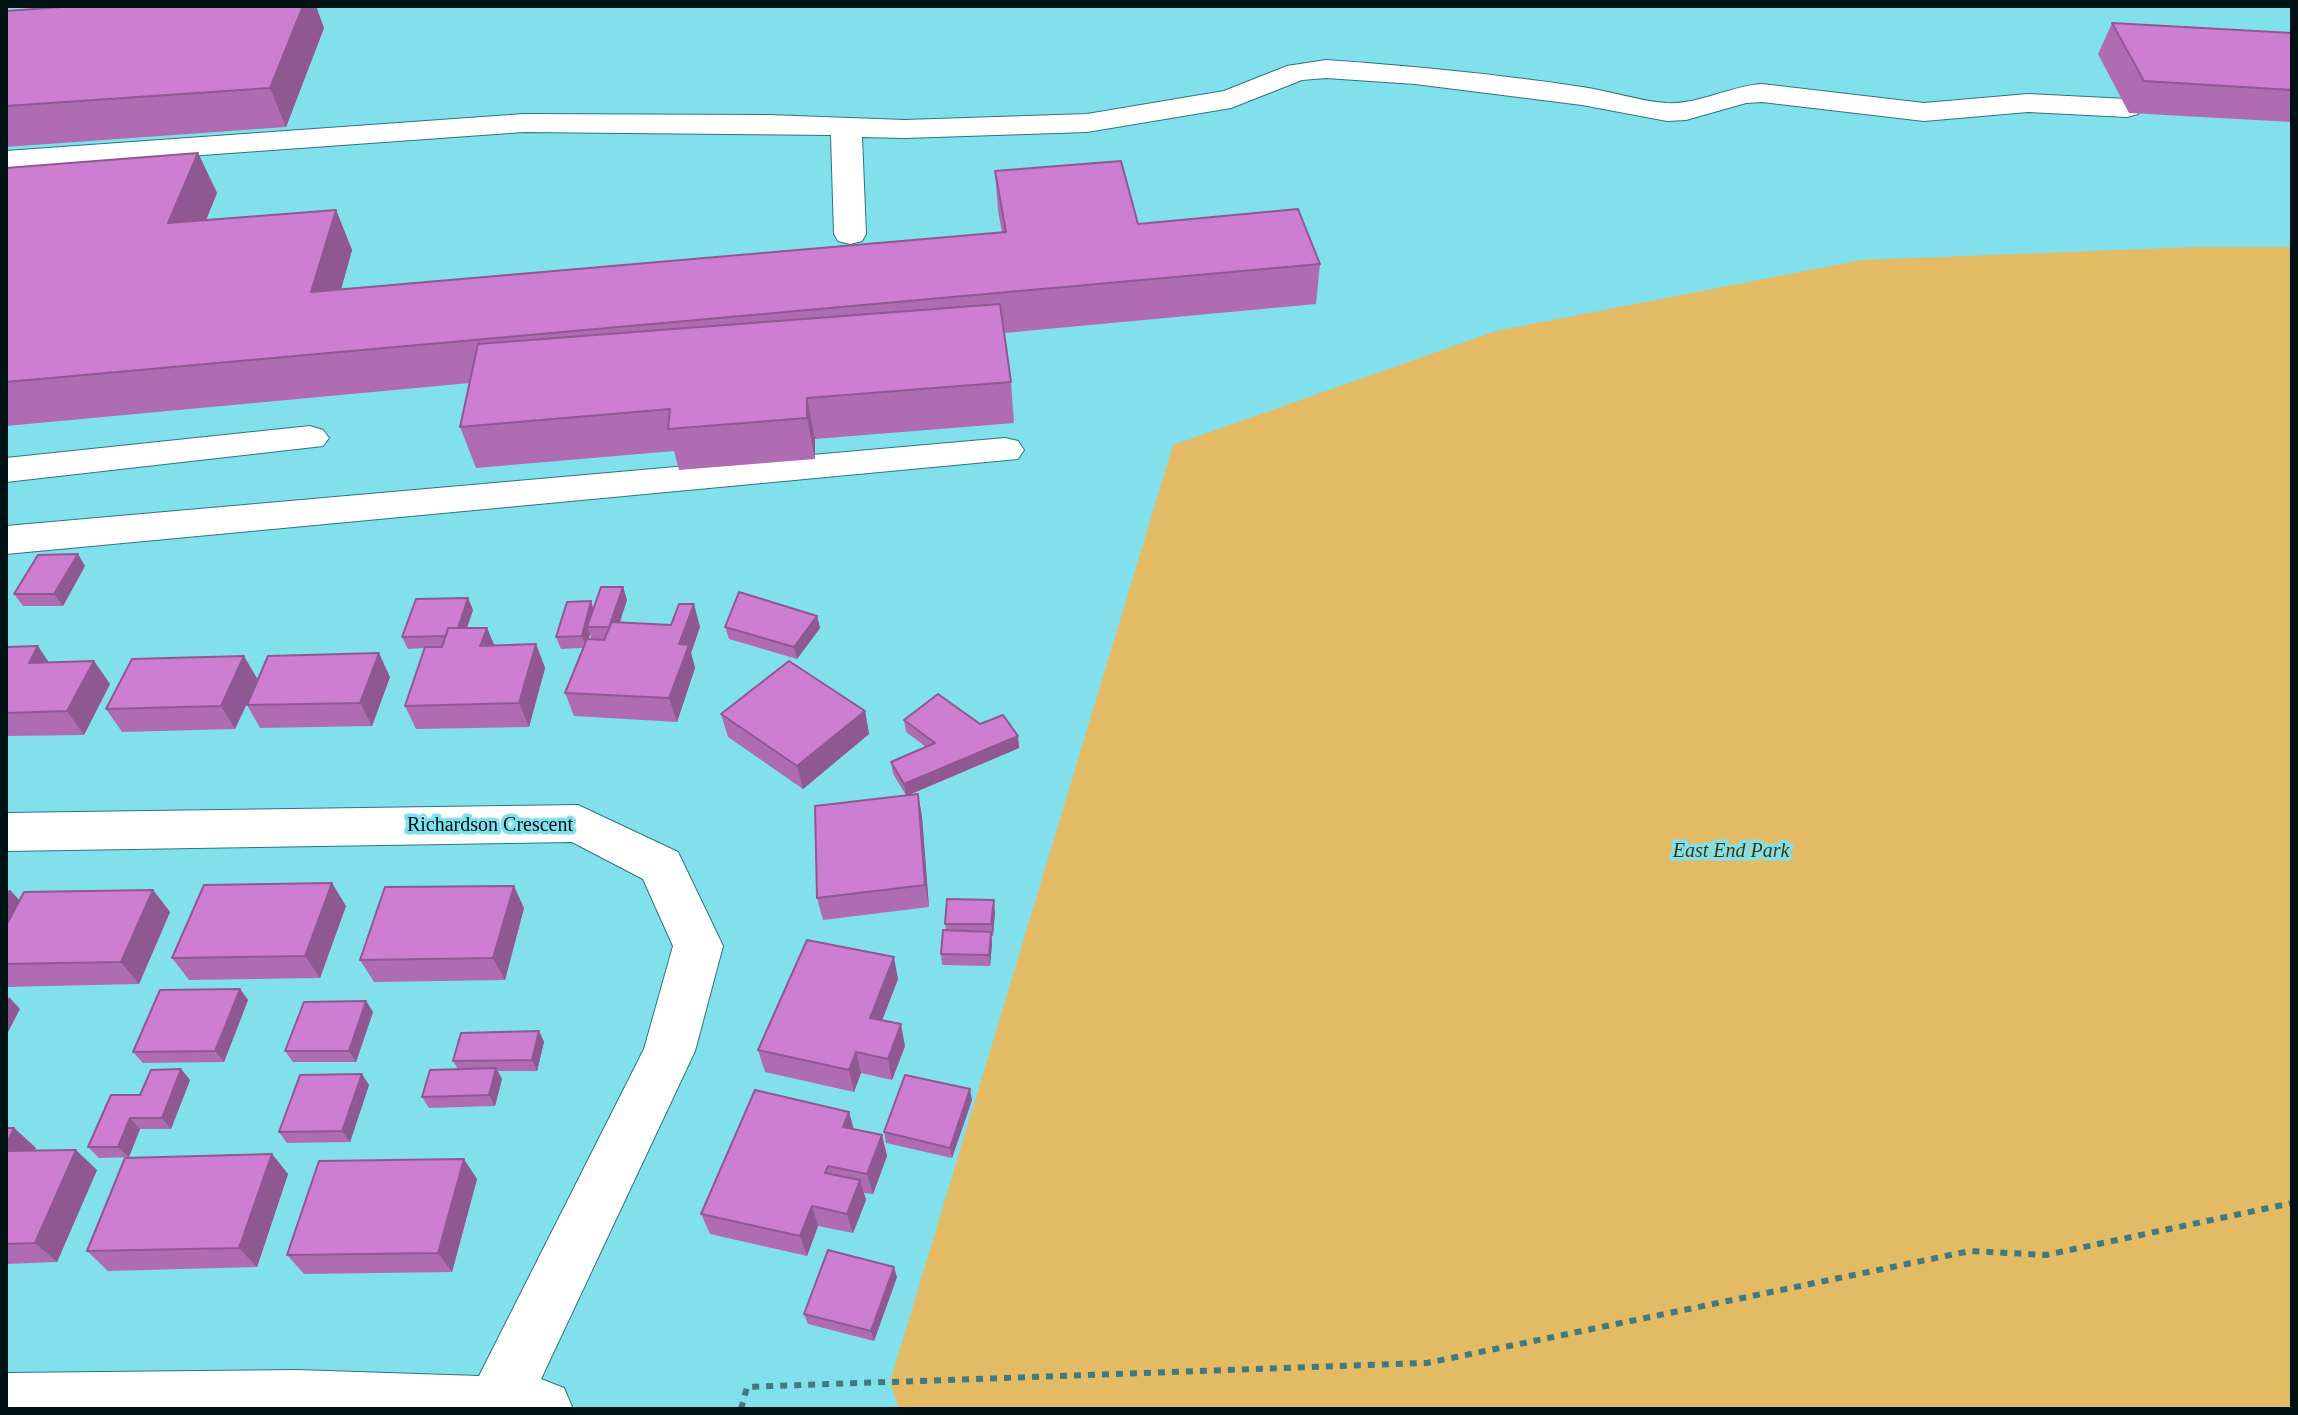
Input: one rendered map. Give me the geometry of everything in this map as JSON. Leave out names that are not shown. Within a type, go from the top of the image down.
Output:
[{"type":"street","points":[[6,160],[524,123],[966,128],[1115,120],[1231,99],[1297,72],[1326,69],[1402,73],[1566,94],[1667,112],[1686,111],[1744,94],[1762,93],[1924,112],[2028,103],[2127,108]]},
{"type":"street","points":[[846,127],[850,234]]},
{"type":"street","points":[[231,179],[245,142]]},
{"type":"street","points":[[6,470],[310,438]]},
{"type":"street","points":[[6,540],[1005,450]]},
{"type":"street","points":[[110,530],[136,457]]},
{"type":"street","name":"Richardson Crescent","points":[[6,832],[578,823],[661,866],[698,946],[669,1051],[520,1407]]},
{"type":"street","points":[[6,1403],[520,1407]]},
{"type":"path","points":[[741,1409],[747,1387],[1427,1363],[1970,1251],[2046,1255],[2292,1203]]},
{"type":"green space","name":"East End Park","points":[[2196,247],[2292,247],[2292,1409],[899,1409],[890,1382],[1173,445],[1496,331],[1862,260]]},
{"type":"building","points":[[75,6],[303,6],[270,88],[6,106],[6,11]]},
{"type":"building","points":[[2112,23],[2292,33],[2292,90],[2144,81]]},
{"type":"building","points":[[198,153],[168,223],[336,210],[311,292],[1006,232],[995,171],[1121,161],[1138,224],[1298,209],[1320,264],[6,382],[6,168]]},
{"type":"building","points":[[1000,304],[1011,382],[807,398],[807,418],[668,429],[670,409],[460,427],[478,344]]},
{"type":"building","points":[[78,554],[54,594],[14,594],[38,555]]},
{"type":"building","points":[[601,587],[623,587],[609,627],[587,627]]},
{"type":"building","points":[[739,592],[817,616],[794,647],[725,627]]},
{"type":"building","points":[[468,598],[458,628],[448,628],[446,636],[402,637],[416,599]]},
{"type":"building","points":[[591,601],[582,636],[556,637],[567,602]]},
{"type":"building","points":[[679,604],[694,604],[679,644],[689,645],[669,698],[565,693],[587,639],[604,640],[612,622],[671,625]]},
{"type":"building","points":[[448,628],[487,628],[480,646],[536,644],[519,703],[405,706],[425,647],[442,647]]},
{"type":"building","points":[[38,646],[29,663],[94,661],[67,711],[6,713],[6,647]]},
{"type":"building","points":[[379,653],[360,703],[247,705],[268,656]]},
{"type":"building","points":[[244,656],[221,706],[106,709],[132,659]]},
{"type":"building","points":[[789,661],[865,711],[797,766],[721,714]]},
{"type":"building","points":[[938,694],[980,724],[1003,715],[1018,736],[904,784],[891,762],[935,743],[904,720]]},
{"type":"building","points":[[918,794],[925,885],[817,898],[815,806]]},
{"type":"building","points":[[332,883],[305,956],[172,958],[204,885]]},
{"type":"building","points":[[514,886],[493,958],[360,960],[385,887]]},
{"type":"building","points":[[153,890],[121,962],[6,964],[6,926],[24,892]]},
{"type":"building","points":[[947,899],[994,900],[991,924],[945,924]]},
{"type":"building","points":[[943,930],[991,932],[989,955],[941,954]]},
{"type":"building","points":[[807,940],[894,957],[870,1018],[901,1024],[888,1059],[856,1052],[849,1070],[758,1050]]},
{"type":"building","points":[[240,989],[215,1051],[133,1052],[160,990]]},
{"type":"building","points":[[366,1001],[349,1051],[285,1051],[304,1002]]},
{"type":"building","points":[[539,1031],[532,1060],[453,1061],[461,1033]]},
{"type":"building","points":[[496,1068],[489,1095],[422,1097],[430,1070]]},
{"type":"building","points":[[181,1069],[162,1118],[130,1118],[118,1147],[88,1147],[111,1095],[140,1095],[151,1070]]},
{"type":"building","points":[[362,1074],[342,1131],[279,1132],[300,1075]]},
{"type":"building","points":[[905,1075],[970,1089],[950,1148],[884,1132]]},
{"type":"building","points":[[755,1090],[849,1112],[843,1127],[882,1135],[867,1174],[828,1166],[825,1173],[860,1180],[847,1214],[812,1206],[800,1236],[701,1214]]},
{"type":"building","points":[[6,1128],[14,1128],[6,1145]]},
{"type":"building","points":[[76,1150],[35,1243],[6,1244],[6,1151]]},
{"type":"building","points":[[272,1154],[239,1248],[87,1251],[125,1158]]},
{"type":"building","points":[[464,1159],[438,1253],[287,1255],[319,1161]]},
{"type":"building","points":[[828,1250],[894,1267],[871,1331],[804,1314]]}]
